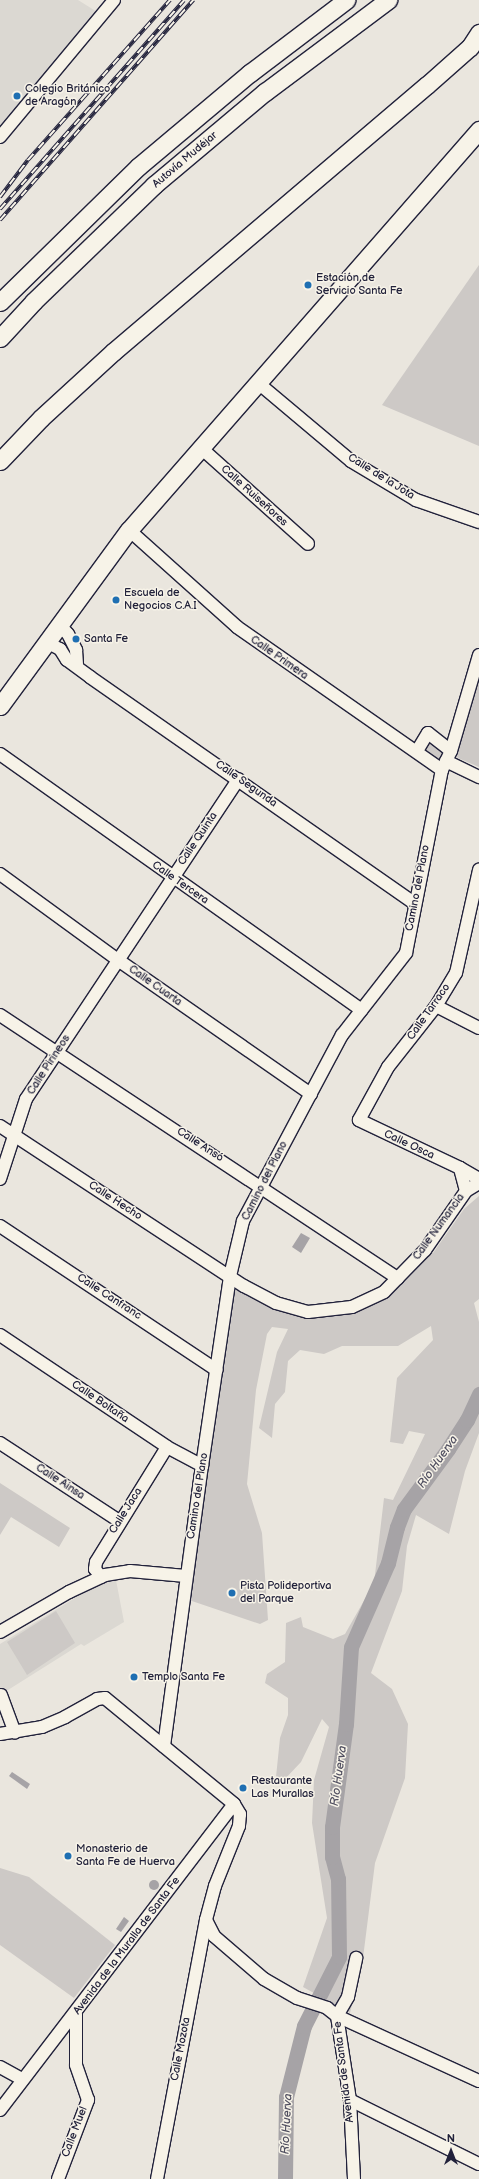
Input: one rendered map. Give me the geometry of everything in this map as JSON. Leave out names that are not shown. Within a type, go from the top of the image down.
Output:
[{"type":"highway","points":[[0,302],[139,166],[250,73],[346,0]]},
{"type":"highway","name":"Autovía Mudéjar","points":[[0,338],[34,301],[154,185],[265,92],[388,0]]},
{"type":"highway","points":[[0,461],[42,418],[113,352],[427,85],[470,47],[479,33]]},
{"type":"highway","points":[[0,706],[129,530],[200,447],[479,130]]},
{"type":"street","points":[[0,138],[114,0]]},
{"type":"street","name":"Calle de la Jota","points":[[257,382],[351,461],[416,500],[479,522]]},
{"type":"street","name":"Calle Ruiseñores","points":[[200,447],[308,544]]},
{"type":"street","name":"Calle Primera","points":[[129,530],[237,627],[417,751],[446,760]]},
{"type":"street","points":[[59,624],[68,634],[76,650],[77,666]]},
{"type":"street","name":"Calle Segunda","points":[[46,642],[60,648],[67,660],[414,903]]},
{"type":"street","name":"Camino del Plano","points":[[164,1746],[186,1576],[230,1276],[243,1221],[342,1035],[406,953],[414,903],[446,760],[479,655]]},
{"type":"street","points":[[417,751],[428,733],[446,760],[479,777]]},
{"type":"street","name":"Calle Tercera","points":[[0,754],[172,878],[361,1010]]},
{"type":"street","name":"Calle Quinta","points":[[118,960],[239,779]]},
{"type":"street","name":"Calle Tarraco","points":[[359,1120],[388,1067],[436,1006],[456,973],[476,906],[479,870]]},
{"type":"street","name":"Calle Cuarta","points":[[0,874],[118,960],[311,1094]]},
{"type":"street","name":"Calle Pirineos","points":[[0,1179],[26,1099],[118,960]]},
{"type":"street","points":[[436,1006],[479,1028]]},
{"type":"street","name":"Calle Ansó","points":[[0,1015],[262,1186],[398,1278]]},
{"type":"street","name":"Calle Osca","points":[[359,1120],[460,1168],[479,1179]]},
{"type":"street","name":"Calle Hecho","points":[[0,1126],[230,1276]]},
{"type":"street","points":[[460,1168],[466,1191]]},
{"type":"street","name":"Calle Numancia","points":[[230,1276],[276,1304],[294,1309],[322,1312],[352,1307],[370,1300],[384,1292],[426,1250],[466,1191],[479,1183]]},
{"type":"street","name":"Calle Canfranc","points":[[0,1226],[217,1370]]},
{"type":"street","name":"Calle Boltaña","points":[[0,1335],[167,1447],[202,1466]]},
{"type":"street","name":"Calle Ainsa","points":[[0,1443],[119,1521]]},
{"type":"street","name":"Calle Jaca","points":[[101,1577],[95,1569],[96,1562],[119,1521],[167,1447]]},
{"type":"street","points":[[0,1632],[69,1592],[101,1577],[130,1571],[186,1576]]},
{"type":"street","points":[[1,1695],[15,1733]]},
{"type":"street","points":[[0,1734],[15,1733],[48,1724],[97,1699],[104,1698],[234,1804],[240,1814],[239,1826],[215,1886],[206,1920]]},
{"type":"street","name":"Avenida de la Muralla de Santa Fe","points":[[0,2110],[76,2014],[234,1804]]},
{"type":"street","name":"Avenida de Santa Fe","points":[[206,1920],[214,1936],[258,1975],[304,2001],[327,2008],[337,2016],[350,2100],[354,2179]]},
{"type":"street","name":"Calle Mozota","points":[[157,2179],[206,1920]]},
{"type":"street","points":[[356,1958],[348,1997],[337,2016],[369,2028],[479,2081]]},
{"type":"street","name":"Calle Muel","points":[[58,2179],[88,2100],[76,2065],[76,2014]]},
{"type":"street","points":[[0,2067],[23,2080]]},
{"type":"street","points":[[350,2100],[479,2164]]},
{"type":"shaded area","name":"Colegio Británico de Aragón","points":[[0,0],[78,0],[102,15],[0,137]]},
{"type":"shaded area","points":[[479,265],[479,446],[382,405]]},
{"type":"shaded area","points":[[479,661],[479,767],[458,758],[452,750]]},
{"type":"shaded area","points":[[428,734],[448,751],[441,766],[417,751]]},
{"type":"shaded area","points":[[479,1196],[479,1299],[474,1303],[479,1322],[479,1433],[465,1471],[449,1534],[416,1515],[407,1546],[402,1591],[371,1673],[392,1689],[408,1724],[405,1778],[375,1863],[363,1958],[350,2013],[303,1987],[327,1918],[312,1823],[314,1780],[329,1727],[322,1719],[301,1762],[284,1780],[276,1777],[280,1738],[288,1715],[288,1698],[265,1683],[267,1674],[285,1662],[286,1623],[301,1617],[303,1627],[333,1639],[345,1634],[374,1583],[384,1498],[393,1500],[425,1434],[409,1431],[403,1444],[390,1442],[397,1378],[433,1340],[431,1326],[398,1346],[342,1346],[324,1354],[300,1350],[288,1361],[285,1392],[275,1404],[272,1438],[259,1428],[277,1352],[288,1329],[272,1327],[267,1334],[256,1390],[247,1484],[262,1533],[268,1620],[260,1624],[183,1598],[230,1276],[294,1309],[370,1300],[425,1250],[433,1253],[464,1209]]},
{"type":"shaded area","points":[[301,1233],[310,1238],[301,1253],[292,1247]]},
{"type":"shaded area","points":[[0,1483],[70,1528],[59,1547],[11,1517],[0,1535]]},
{"type":"shaded area","points":[[116,1580],[124,1622],[84,1646],[81,1644],[0,1695],[0,1644],[93,1587]]},
{"type":"shaded area","points":[[56,1611],[75,1643],[27,1675],[7,1642]]},
{"type":"shaded area","points":[[12,1772],[30,1784],[27,1789],[9,1776]]},
{"type":"shaded area","points":[[0,1868],[29,1877],[115,1945],[74,1998],[0,1945]]},
{"type":"shaded area","points":[[154,1880],[159,1885],[154,1890],[149,1885]]},
{"type":"shaded area","points":[[124,1917],[129,1921],[121,1932],[116,1929]]},
{"type":"waterway","name":"Río Huerva","points":[[285,2179],[286,2097],[304,2026],[339,1957],[338,1879],[332,1857],[332,1827],[346,1724],[351,1647],[388,1563],[397,1527],[404,1509],[448,1449],[467,1420],[479,1394]]},
{"type":"railway","points":[[0,197],[28,160],[170,0]]},
{"type":"railway","points":[[0,209],[184,0]]},
{"type":"railway","points":[[0,220],[193,0]]},
{"type":"place","name":"Colegio Británico de Aragón","points":[[17,96]]},
{"type":"place","name":"Estación de Servicio Santa Fe","points":[[308,285]]},
{"type":"place","name":"Escuela de Negocios C.A.I","points":[[116,600]]},
{"type":"place","name":"Santa Fe","points":[[76,639]]},
{"type":"place","name":"Pista Polideportiva del Parque","points":[[232,1593]]},
{"type":"place","name":"Templo Santa Fe","points":[[134,1677]]},
{"type":"place","name":"Restaurante Las Murallas","points":[[243,1788]]},
{"type":"place","name":"Monasterio de Santa Fe de Huerva","points":[[68,1856]]}]
